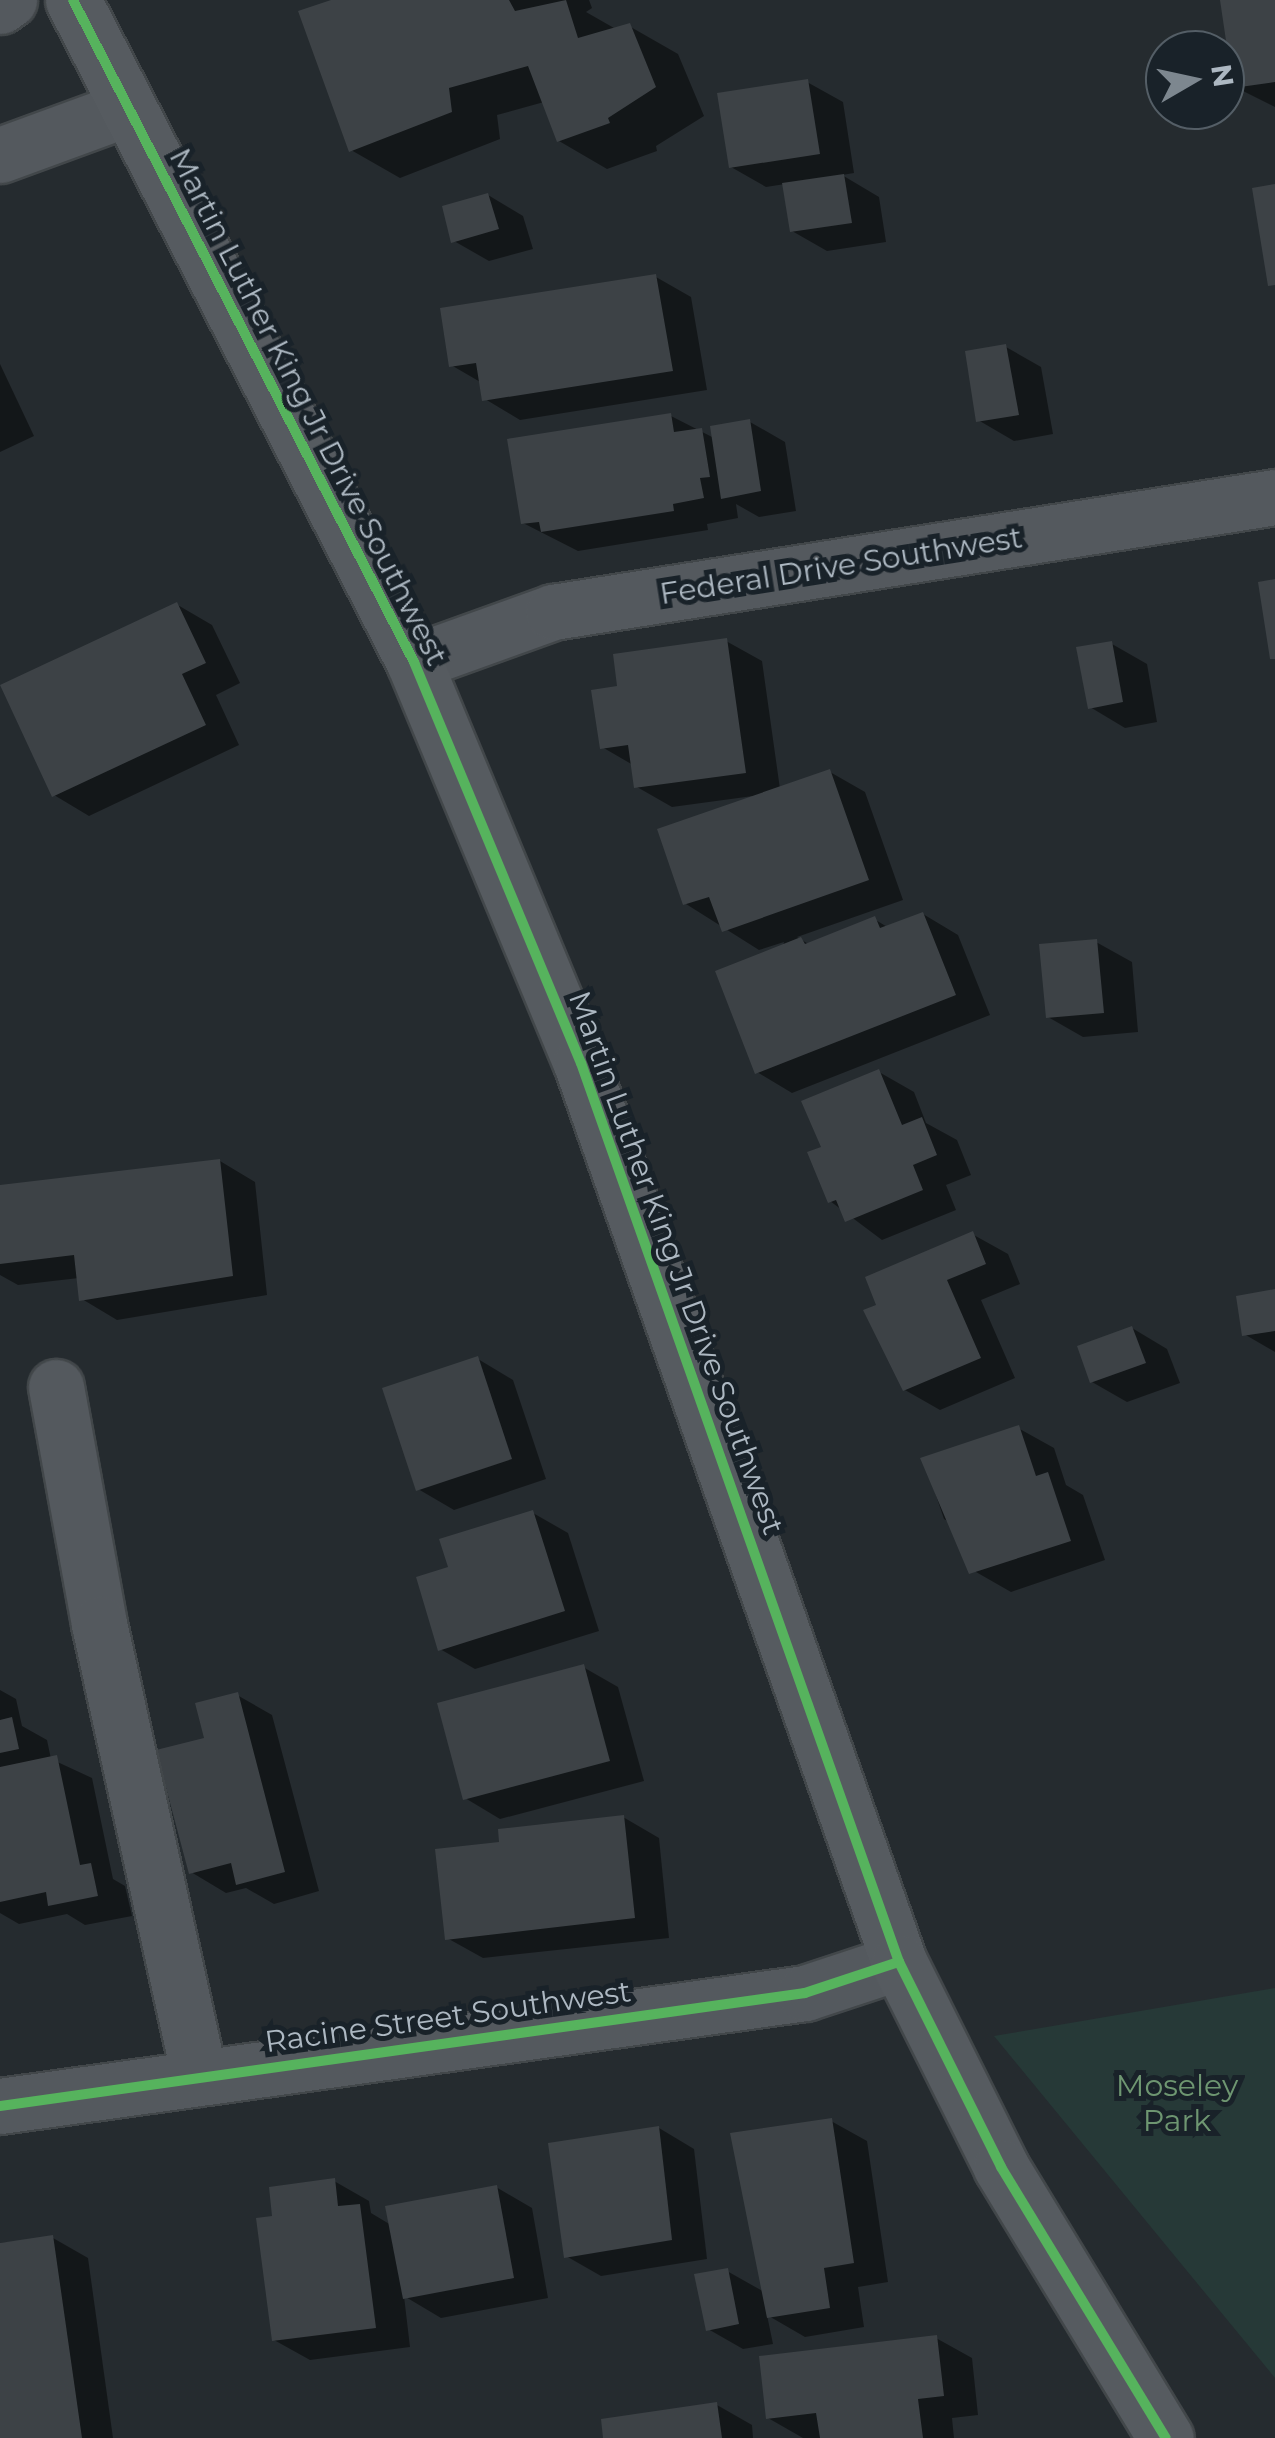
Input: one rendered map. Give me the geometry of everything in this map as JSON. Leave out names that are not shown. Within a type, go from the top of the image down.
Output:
[{"type":"main road","name":"Martin Luther King Jr Drive Southwest","points":[[73,0],[414,662],[582,1063],[899,1962],[1001,2167],[1166,2438]]},
{"type":"street","points":[[0,6],[9,0]]},
{"type":"street","points":[[0,155],[126,108]]},
{"type":"street","name":"Federal Drive Southwest","points":[[414,662],[554,612],[1275,497]]},
{"type":"street","points":[[56,1387],[98,1624],[200,2078]]},
{"type":"street","name":"Racine Street Southwest","points":[[0,2106],[805,1992],[899,1962]]},
{"type":"green space","name":"Moseley Park","points":[[1275,1988],[1275,2378],[994,2036]]},
{"type":"building","points":[[331,0],[509,0],[515,11],[566,0],[578,38],[630,23],[656,87],[608,118],[610,123],[557,142],[528,66],[449,88],[452,112],[349,152],[298,11]]},
{"type":"building","points":[[1220,0],[1275,0],[1275,82],[1245,86],[1245,30],[1224,30]]},
{"type":"building","points":[[808,79],[820,154],[729,168],[717,93]]},
{"type":"building","points":[[844,174],[852,223],[790,232],[782,183]]},
{"type":"building","points":[[1275,184],[1275,285],[1268,286],[1252,188]]},
{"type":"building","points":[[488,193],[499,229],[451,243],[442,206]]},
{"type":"building","points":[[656,274],[673,371],[482,401],[476,363],[449,367],[440,308]]},
{"type":"building","points":[[1006,344],[1019,415],[976,422],[965,351]]},
{"type":"building","points":[[671,413],[674,432],[702,428],[710,477],[700,478],[704,498],[673,504],[674,511],[541,532],[539,522],[521,524],[507,439]]},
{"type":"building","points":[[750,419],[761,491],[721,499],[710,426]]},
{"type":"building","points":[[1275,579],[1275,659],[1270,659],[1258,582]]},
{"type":"building","points":[[177,602],[206,663],[182,674],[206,725],[52,797],[0,685]]},
{"type":"building","points":[[727,638],[746,773],[634,788],[628,745],[600,749],[591,690],[617,686],[613,654]]},
{"type":"building","points":[[1112,641],[1123,702],[1088,709],[1076,647]]},
{"type":"building","points":[[830,769],[869,880],[722,932],[709,897],[683,905],[657,829]]},
{"type":"building","points":[[923,912],[956,995],[755,1074],[715,971],[801,937],[805,944],[875,916],[880,928]]},
{"type":"building","points":[[1097,939],[1104,1013],[1046,1018],[1039,944]]},
{"type":"building","points":[[879,1069],[902,1125],[922,1117],[937,1155],[913,1165],[923,1190],[845,1222],[836,1200],[828,1203],[807,1152],[821,1147],[801,1101]]},
{"type":"building","points":[[220,1159],[233,1276],[79,1301],[74,1255],[0,1264],[0,1185]]},
{"type":"building","points":[[973,1231],[986,1264],[947,1280],[981,1358],[903,1391],[863,1310],[876,1305],[865,1277]]},
{"type":"building","points":[[1275,1289],[1275,1331],[1242,1336],[1236,1296]]},
{"type":"building","points":[[1132,1326],[1146,1363],[1090,1383],[1077,1346]]},
{"type":"building","points":[[478,1356],[512,1459],[416,1491],[382,1388]]},
{"type":"building","points":[[1019,1425],[1036,1476],[1048,1472],[1071,1541],[969,1574],[920,1458]]},
{"type":"building","points":[[533,1510],[565,1611],[438,1651],[416,1577],[448,1567],[439,1539]]},
{"type":"building","points":[[584,1664],[610,1761],[463,1800],[437,1703]]},
{"type":"building","points":[[238,1692],[285,1872],[236,1885],[231,1863],[189,1874],[156,1750],[204,1738],[195,1703]]},
{"type":"building","points":[[12,1717],[19,1749],[0,1753],[0,1720]]},
{"type":"building","points":[[57,1755],[80,1865],[91,1863],[98,1896],[48,1906],[46,1892],[0,1902],[0,1767]]},
{"type":"building","points":[[624,1815],[635,1918],[445,1940],[435,1849],[499,1842],[498,1829]]},
{"type":"building","points":[[832,2118],[854,2263],[824,2268],[830,2308],[767,2318],[730,2133]]},
{"type":"building","points":[[659,2126],[672,2240],[564,2258],[548,2143]]},
{"type":"building","points":[[335,2178],[338,2206],[360,2204],[376,2328],[272,2341],[256,2218],[272,2216],[269,2187]]},
{"type":"building","points":[[497,2185],[514,2278],[403,2299],[385,2206]]},
{"type":"building","points":[[53,2235],[82,2438],[0,2438],[0,2243]]},
{"type":"building","points":[[728,2268],[739,2324],[706,2331],[694,2274]]},
{"type":"building","points":[[937,2335],[944,2396],[918,2399],[923,2438],[820,2438],[816,2413],[766,2419],[759,2356]]},
{"type":"building","points":[[717,2402],[722,2438],[603,2438],[601,2419]]},
{"type":"cycle path","points":[[73,0],[414,662],[581,1063],[899,1962],[1001,2167],[1166,2438]]},
{"type":"cycle path","points":[[0,2106],[805,1993],[899,1962]]}]
